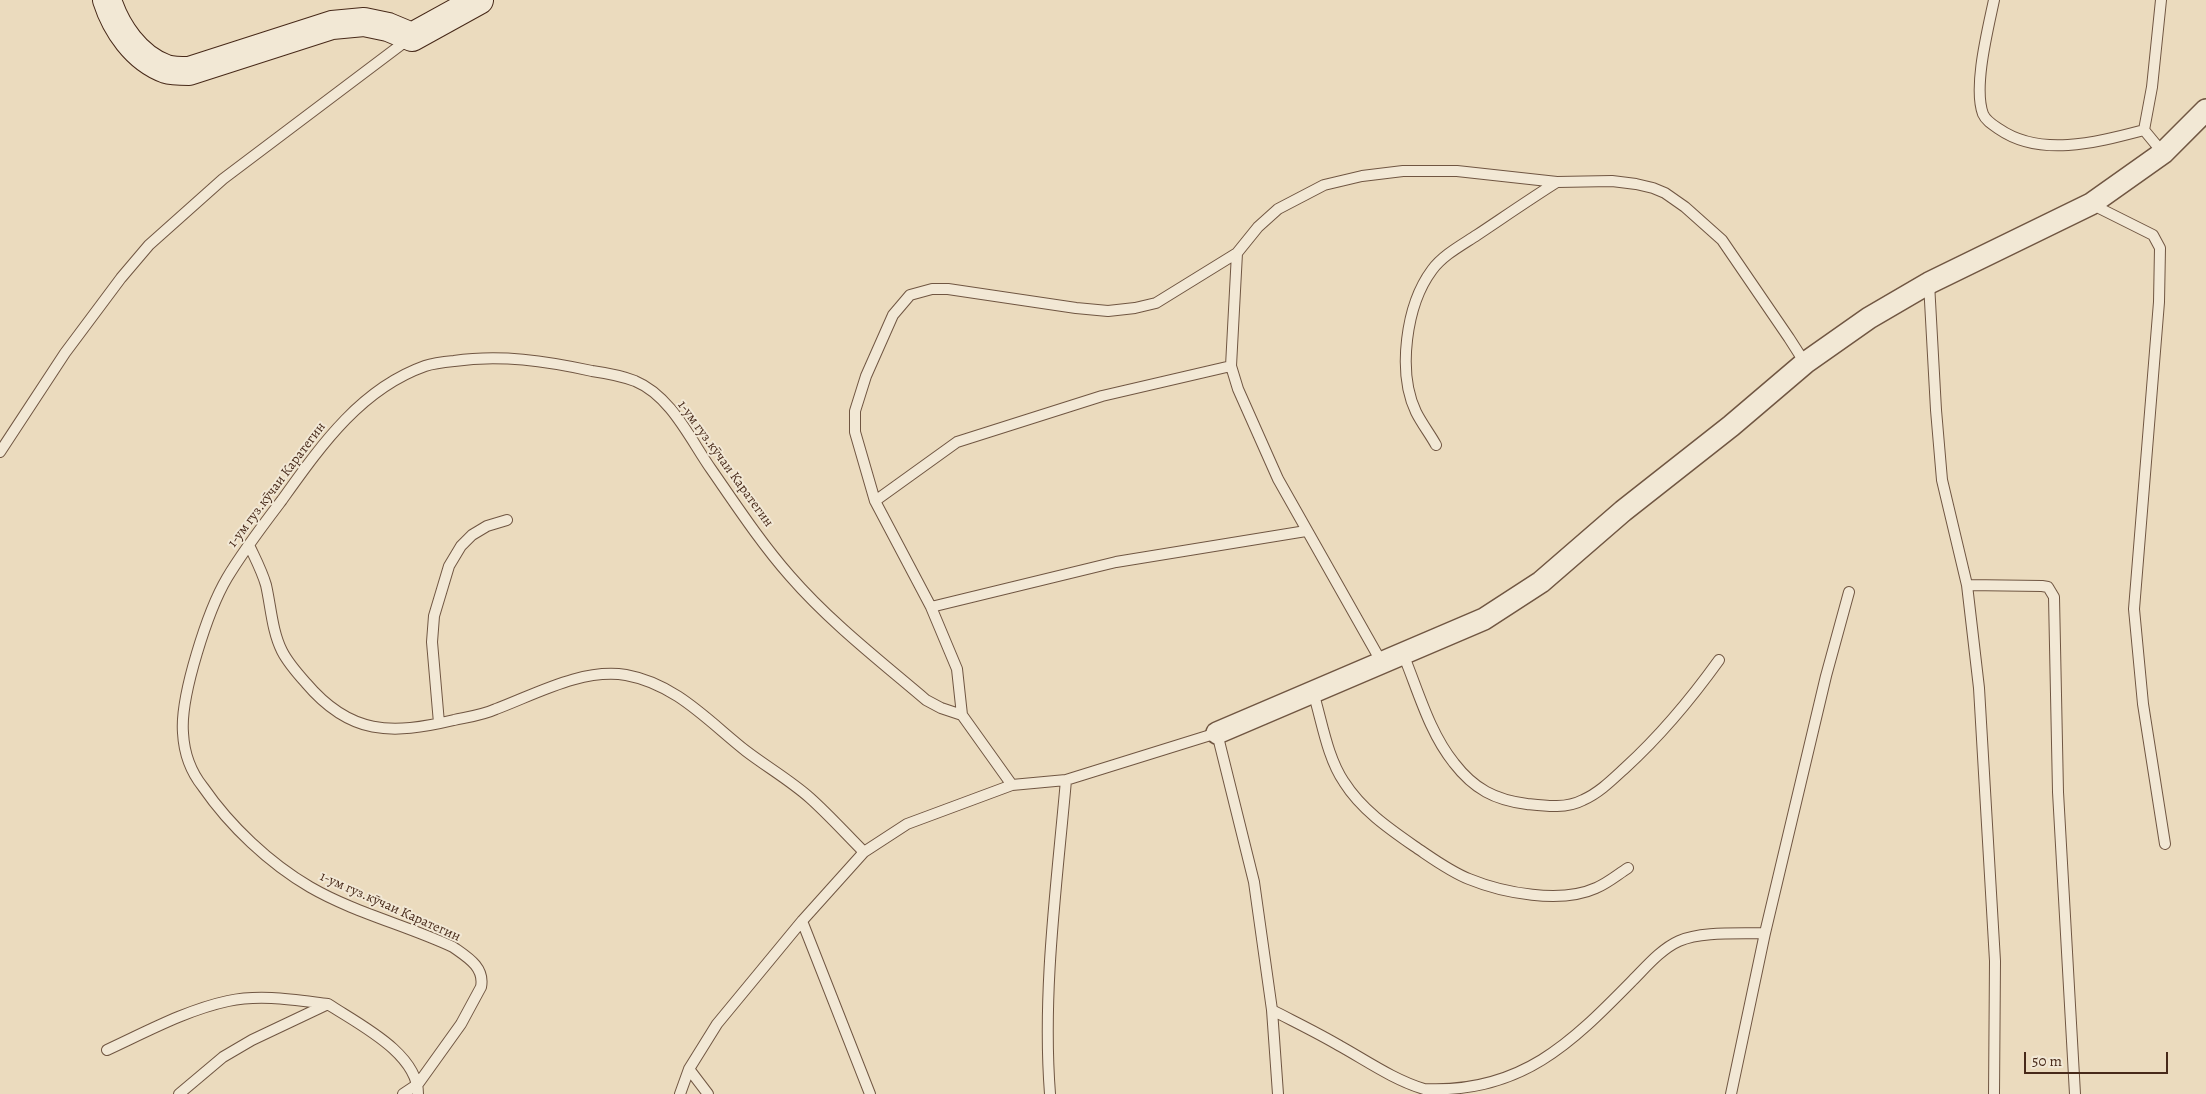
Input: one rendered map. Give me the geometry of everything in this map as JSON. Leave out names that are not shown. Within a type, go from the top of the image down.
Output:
[{"type":"street","points":[[107,0],[110,10],[131,45],[147,59],[167,69],[189,71],[332,26],[364,22],[388,27],[412,37],[479,0]]},
{"type":"street","points":[[1217,733],[1484,619],[1541,582],[1623,511],[1731,426],[1805,363],[1869,318],[1928,283],[2091,204],[2163,153],[2206,110]]},
{"type":"lane","points":[[1994,0],[1980,83],[1980,103],[1984,116],[1990,123],[2013,138],[2030,144],[2054,146],[2114,138],[2144,130]]},
{"type":"lane","points":[[2144,130],[2152,87],[2161,0]]},
{"type":"lane","points":[[0,452],[65,353],[121,278],[149,245],[223,180],[412,37]]},
{"type":"lane","points":[[2144,130],[2163,153]]},
{"type":"lane","points":[[1012,784],[962,715],[957,669],[931,607],[875,501],[855,432],[855,411],[866,376],[893,315],[910,295],[932,289],[948,289],[1108,312],[1135,308],[1156,303],[1238,253],[1258,227],[1278,209],[1324,186],[1362,176],[1403,170],[1457,171],[1557,182],[1612,181],[1636,184],[1665,193],[1685,207],[1722,240],[1805,363]]},
{"type":"lane","points":[[1436,445],[1416,412],[1410,394],[1407,374],[1406,347],[1410,324],[1421,290],[1433,269],[1452,252],[1557,182]]},
{"type":"lane","points":[[2091,204],[2153,236],[2160,248],[2158,322],[2134,609],[2143,704],[2165,844]]},
{"type":"lane","points":[[1238,253],[1232,366],[1250,418],[1278,479],[1306,531],[1382,663]]},
{"type":"lane","points":[[1928,283],[1942,480],[1967,585],[1980,688],[1995,961],[1994,1094]]},
{"type":"lane","name":"1-ум гуз.кӯчаи Каратегин","points":[[418,1089],[461,1024],[481,987],[480,970],[466,956],[452,947],[348,905],[311,887],[281,868],[239,831],[202,786],[188,759],[182,730],[186,693],[202,638],[225,581],[249,545],[332,432],[370,396],[401,377],[427,365],[478,358],[514,358],[607,374],[636,382],[656,395],[673,413],[787,573],[820,610],[926,700],[940,708],[962,715]]},
{"type":"lane","points":[[875,501],[957,442],[1102,396],[1232,366]]},
{"type":"lane","points":[[439,723],[432,642],[434,616],[441,589],[449,566],[461,546],[472,535],[488,526],[507,520]]},
{"type":"lane","points":[[931,607],[1116,562],[1306,531]]},
{"type":"lane","points":[[249,545],[262,572],[275,631],[282,651],[293,668],[323,702],[349,719],[371,727],[401,729],[493,711],[581,678],[609,674],[644,679],[668,689],[689,703],[746,751],[810,798],[864,852]]},
{"type":"lane","points":[[1967,585],[2042,586],[2048,587],[2054,597],[2058,792],[2075,1094]]},
{"type":"lane","points":[[1731,1094],[1765,933],[1826,676],[1849,592]]},
{"type":"lane","points":[[1403,654],[1438,741],[1454,764],[1481,790],[1507,802],[1561,806],[1582,801],[1598,790],[1640,754],[1692,696],[1720,660]]},
{"type":"lane","points":[[1313,692],[1333,758],[1343,782],[1365,808],[1389,829],[1448,868],[1470,879],[1524,894],[1568,895],[1594,889],[1610,881],[1628,868]]},
{"type":"lane","points":[[680,1094],[689,1069],[717,1024],[802,921],[864,852],[906,824],[1012,784],[1066,780],[1217,733],[1254,882],[1272,1010],[1278,1094]]},
{"type":"lane","points":[[1050,1094],[1047,1059],[1048,1006],[1066,780]]},
{"type":"lane","points":[[802,921],[870,1094]]},
{"type":"lane","points":[[1272,1010],[1340,1046],[1369,1064],[1424,1089],[1458,1093],[1484,1093],[1508,1088],[1533,1075],[1563,1053],[1640,972],[1676,942],[1698,936],[1765,933]]},
{"type":"lane","points":[[107,1050],[207,1007],[230,1001],[285,998],[328,1004],[387,1042],[404,1060],[418,1089],[403,1094]]},
{"type":"lane","points":[[179,1094],[223,1058],[252,1040],[328,1004]]},
{"type":"lane","points":[[689,1069],[708,1094]]}]
